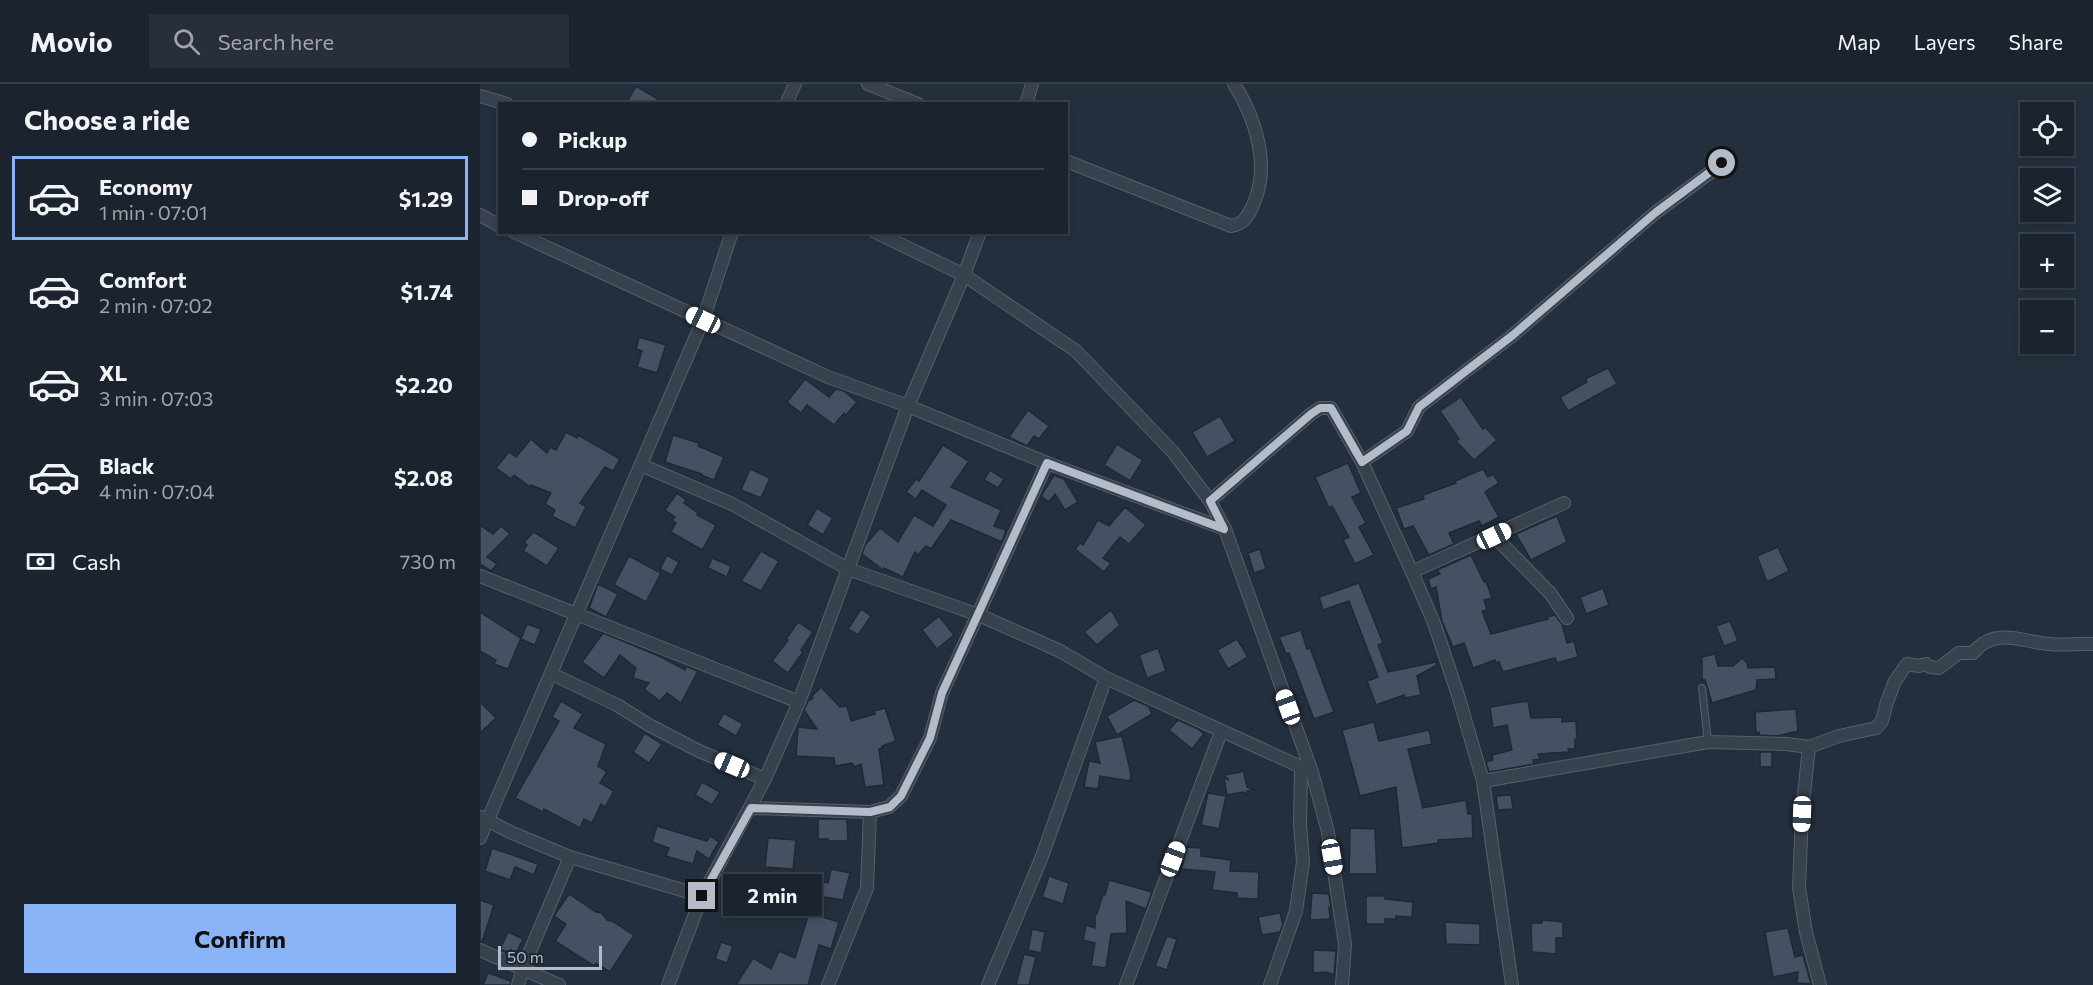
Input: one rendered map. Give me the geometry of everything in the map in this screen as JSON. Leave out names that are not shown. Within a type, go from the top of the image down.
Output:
[{"type":"street","points":[[787,102],[795,84]]},
{"type":"street","points":[[868,84],[913,102]]},
{"type":"street","points":[[1027,102],[1032,84]]},
{"type":"street","points":[[1068,162],[1230,226],[1238,225],[1249,215],[1260,190],[1262,164],[1257,133],[1244,99],[1234,84]]},
{"type":"street","points":[[480,96],[500,102]]},
{"type":"street","points":[[1362,462],[1407,431],[1419,407],[1513,335],[1655,213],[1722,163]]},
{"type":"street","points":[[480,215],[498,225]]},
{"type":"street","points":[[518,234],[828,377],[908,406],[1047,463],[1224,529]]},
{"type":"street","points":[[480,838],[484,818],[552,674],[703,320],[731,234]]},
{"type":"street","points":[[879,234],[964,275],[1076,351],[1173,452],[1210,501],[1224,529],[1328,832],[1345,944],[1342,985]]},
{"type":"street","points":[[668,985],[702,896],[751,808],[799,702],[908,406],[979,234]]},
{"type":"street","points":[[1210,501],[1320,408],[1331,408],[1362,462],[1434,623],[1483,781],[1512,985]]},
{"type":"street","points":[[751,808],[870,812],[890,807],[901,796],[930,738],[942,693],[1047,463]]},
{"type":"street","points":[[641,465],[732,504],[848,569],[979,615],[1060,651],[1106,678],[1307,770]]},
{"type":"street","points":[[1412,572],[1564,503]]},
{"type":"street","points":[[1494,536],[1550,593],[1567,618]]},
{"type":"street","points":[[480,576],[799,702]]},
{"type":"street","points":[[1483,781],[1708,742],[1786,744],[1809,747],[1839,736],[1876,728],[1882,721],[1895,681],[1907,664],[1919,666],[1926,664],[1930,668],[1939,668],[1959,653],[1974,653],[1988,640],[2001,637],[2020,637],[2050,645],[2093,644]]},
{"type":"street","points":[[552,674],[617,705],[689,746],[765,779]]},
{"type":"street","points":[[988,985],[1041,859],[1106,678]]},
{"type":"street","points":[[1126,985],[1221,732]]},
{"type":"street","points":[[1809,747],[1802,814],[1800,888],[1806,933],[1820,985]]},
{"type":"street","points":[[1270,985],[1296,911],[1303,862],[1300,824],[1307,770]]},
{"type":"street","points":[[828,985],[867,888],[870,812]]},
{"type":"street","points":[[484,818],[510,832],[570,857],[702,896]]},
{"type":"street","points":[[518,985],[570,857]]},
{"type":"street","points":[[480,951],[559,985]]},
{"type":"lane","points":[[1702,688],[1708,742]]},
{"type":"building","points":[[636,86],[663,102],[627,102]]},
{"type":"building","points":[[639,337],[666,345],[657,373],[637,367],[642,351],[636,349]]},
{"type":"building","points":[[1608,368],[1617,384],[1568,411],[1560,397],[1587,382],[1585,379]]},
{"type":"building","points":[[805,379],[829,397],[836,389],[844,391],[857,402],[834,425],[807,405],[801,413],[787,402]]},
{"type":"building","points":[[1461,397],[1483,429],[1485,427],[1497,440],[1474,460],[1456,441],[1459,439],[1440,411]]},
{"type":"building","points":[[1028,410],[1049,426],[1039,439],[1034,436],[1027,446],[1009,437]]},
{"type":"building","points":[[1220,416],[1235,441],[1207,457],[1192,432]]},
{"type":"building","points":[[566,432],[577,438],[578,435],[620,459],[613,471],[605,467],[580,503],[586,507],[575,528],[552,516],[555,510],[545,504],[551,493],[531,485],[530,487],[514,475],[511,479],[496,468],[509,452],[516,457],[531,439],[547,453],[550,447],[556,450]]},
{"type":"building","points":[[673,435],[699,443],[698,446],[724,457],[714,480],[665,462]]},
{"type":"building","points":[[1117,444],[1143,460],[1130,481],[1104,465]]},
{"type":"building","points":[[943,445],[969,461],[951,487],[1001,510],[994,526],[1006,530],[1002,542],[951,520],[931,549],[926,546],[918,555],[915,552],[903,577],[884,568],[883,570],[862,554],[865,545],[880,528],[898,542],[914,515],[933,526],[946,505],[922,490],[916,499],[906,492],[916,479],[919,481]]},
{"type":"building","points":[[1348,463],[1361,493],[1352,497],[1366,523],[1359,527],[1374,555],[1355,564],[1343,540],[1349,537],[1332,506],[1329,508],[1315,477]]},
{"type":"building","points":[[750,469],[770,478],[761,498],[741,490]]},
{"type":"building","points":[[1483,469],[1488,477],[1493,474],[1499,483],[1485,492],[1499,517],[1482,526],[1479,521],[1449,533],[1454,544],[1429,555],[1413,526],[1404,529],[1396,508],[1424,499],[1423,495],[1456,483],[1455,481]]},
{"type":"building","points":[[990,470],[1004,479],[998,488],[984,480]]},
{"type":"building","points":[[1054,475],[1064,479],[1078,502],[1065,510],[1055,494],[1049,502],[1041,496]]},
{"type":"building","points":[[677,493],[686,500],[684,503],[698,513],[697,515],[716,525],[702,550],[671,532],[676,523],[672,520],[675,517],[665,510]]},
{"type":"building","points":[[1125,507],[1146,525],[1129,544],[1120,537],[1103,558],[1111,563],[1104,572],[1075,549],[1080,543],[1083,545],[1098,520],[1109,526]]},
{"type":"building","points":[[817,508],[833,518],[823,535],[807,525]]},
{"type":"building","points":[[1557,516],[1567,542],[1531,560],[1516,534]]},
{"type":"building","points":[[480,525],[493,534],[501,526],[510,534],[487,557],[497,564],[491,571],[480,564]]},
{"type":"building","points":[[534,532],[559,548],[547,566],[523,551],[527,545],[524,542]]},
{"type":"building","points":[[1778,547],[1789,571],[1767,582],[1757,556]]},
{"type":"building","points":[[1260,549],[1266,569],[1254,573],[1248,553]]},
{"type":"building","points":[[761,551],[779,561],[761,591],[741,581]]},
{"type":"building","points":[[667,555],[679,562],[672,575],[660,569]]},
{"type":"building","points":[[1471,555],[1484,582],[1486,581],[1492,598],[1484,600],[1487,610],[1482,611],[1491,634],[1548,619],[1547,617],[1555,615],[1562,624],[1567,643],[1574,641],[1578,657],[1557,663],[1555,658],[1503,672],[1499,662],[1496,663],[1495,660],[1473,668],[1464,643],[1453,647],[1442,621],[1436,587],[1431,589],[1428,579],[1440,574],[1437,570]]},
{"type":"building","points":[[629,556],[661,573],[646,602],[614,585]]},
{"type":"building","points":[[712,558],[731,566],[727,577],[708,568]]},
{"type":"building","points":[[1359,583],[1383,643],[1378,645],[1388,672],[1436,662],[1437,665],[1417,676],[1421,695],[1405,698],[1404,695],[1376,705],[1367,681],[1378,677],[1349,601],[1323,610],[1319,597]]},
{"type":"building","points":[[598,584],[618,594],[606,617],[589,608]]},
{"type":"building","points":[[1603,588],[1609,605],[1586,614],[1580,597]]},
{"type":"building","points":[[861,609],[871,616],[858,635],[848,629]]},
{"type":"building","points":[[1111,610],[1120,625],[1097,645],[1084,632]]},
{"type":"building","points":[[480,612],[521,638],[508,669],[494,664],[496,660],[480,651]]},
{"type":"building","points":[[939,616],[954,635],[937,649],[922,630]]},
{"type":"building","points":[[1730,621],[1738,641],[1724,646],[1716,626]]},
{"type":"building","points":[[798,622],[813,632],[801,650],[803,652],[788,673],[772,661]]},
{"type":"building","points":[[527,624],[541,629],[535,645],[521,639]]},
{"type":"building","points":[[1301,630],[1334,712],[1314,719],[1289,653],[1286,654],[1279,637]]},
{"type":"building","points":[[603,633],[659,656],[685,670],[686,666],[698,671],[681,703],[667,693],[660,701],[644,689],[649,683],[633,678],[636,668],[620,655],[604,678],[582,662]]},
{"type":"building","points":[[1237,639],[1248,657],[1228,669],[1217,650]]},
{"type":"building","points":[[1158,648],[1166,671],[1147,678],[1139,655]]},
{"type":"building","points":[[1715,654],[1718,666],[1733,666],[1742,658],[1748,668],[1775,667],[1776,679],[1757,680],[1756,690],[1712,703],[1705,680],[1702,680],[1702,657]]},
{"type":"building","points":[[821,687],[840,707],[847,706],[851,721],[875,714],[874,711],[885,708],[896,741],[879,749],[884,785],[865,787],[861,764],[855,767],[852,763],[835,766],[834,758],[796,756],[798,727],[817,729],[804,710],[808,701]]},
{"type":"building","points":[[1134,700],[1148,706],[1152,714],[1117,735],[1107,716]]},
{"type":"building","points":[[561,701],[583,714],[574,728],[606,744],[598,766],[607,772],[600,783],[614,791],[605,807],[601,804],[592,823],[584,819],[580,828],[544,809],[543,812],[515,798],[559,721],[552,717]]},
{"type":"building","points":[[1528,701],[1531,718],[1562,717],[1562,722],[1576,721],[1575,749],[1568,749],[1569,752],[1538,754],[1540,759],[1533,760],[1534,764],[1489,772],[1486,762],[1493,760],[1492,755],[1512,750],[1507,725],[1493,728],[1490,707]]},
{"type":"building","points":[[480,702],[496,718],[480,733]]},
{"type":"building","points":[[1796,709],[1798,731],[1777,736],[1756,733],[1755,712]]},
{"type":"building","points":[[724,713],[743,724],[736,736],[717,725]]},
{"type":"building","points":[[1178,720],[1204,734],[1192,749],[1169,730]]},
{"type":"building","points":[[1374,722],[1379,741],[1429,730],[1432,744],[1408,749],[1423,808],[1466,800],[1468,814],[1472,814],[1473,838],[1438,840],[1438,843],[1402,848],[1396,787],[1360,796],[1342,730]]},
{"type":"building","points":[[645,733],[662,744],[649,763],[633,752]]},
{"type":"building","points":[[1122,736],[1131,774],[1130,781],[1100,776],[1098,789],[1084,787],[1089,761],[1100,763],[1095,742]]},
{"type":"building","points":[[1760,752],[1772,752],[1772,767],[1760,767]]},
{"type":"building","points":[[1243,769],[1247,787],[1254,790],[1247,791],[1248,796],[1244,792],[1227,795],[1224,778],[1229,780],[1224,775],[1241,772]]},
{"type":"building","points":[[702,782],[720,792],[712,805],[695,795]]},
{"type":"building","points":[[1208,793],[1226,796],[1219,829],[1201,825]]},
{"type":"building","points":[[1511,795],[1513,809],[1498,810],[1496,796]]},
{"type":"building","points":[[818,819],[847,819],[848,841],[818,839]]},
{"type":"building","points":[[657,826],[707,841],[710,836],[719,842],[709,859],[697,851],[693,864],[666,856],[669,848],[652,842]]},
{"type":"building","points":[[1350,828],[1375,829],[1377,874],[1349,874]]},
{"type":"building","points":[[768,838],[796,840],[793,869],[765,867]]},
{"type":"building","points":[[1187,847],[1201,848],[1201,856],[1231,860],[1230,871],[1259,872],[1258,899],[1237,898],[1237,893],[1212,890],[1215,872],[1181,869]]},
{"type":"building","points":[[492,848],[538,864],[534,875],[515,867],[510,880],[485,871]]},
{"type":"building","points":[[831,869],[850,873],[843,900],[812,895],[813,881],[828,883]]},
{"type":"building","points":[[1049,876],[1069,883],[1063,904],[1042,897]]},
{"type":"building","points":[[1109,880],[1152,892],[1146,909],[1126,901],[1127,933],[1111,934],[1106,968],[1091,966],[1095,943],[1083,940],[1086,925],[1095,928],[1095,914],[1097,914],[1103,894],[1105,895]]},
{"type":"building","points":[[1312,893],[1329,894],[1330,919],[1310,920]]},
{"type":"building","points":[[569,894],[634,935],[610,972],[596,963],[594,966],[555,941],[566,924],[554,916]]},
{"type":"building","points":[[1366,896],[1385,896],[1385,899],[1413,902],[1412,917],[1396,916],[1396,919],[1385,919],[1385,924],[1366,924]]},
{"type":"building","points":[[480,900],[494,905],[482,942],[480,942]]},
{"type":"building","points":[[809,913],[839,922],[831,949],[819,945],[808,985],[736,985],[753,958],[771,969],[779,951],[795,958]]},
{"type":"building","points":[[1280,913],[1283,924],[1280,932],[1262,935],[1258,917]]},
{"type":"building","points":[[1542,920],[1563,922],[1563,938],[1556,938],[1556,954],[1532,952],[1531,926],[1532,923],[1542,923]]},
{"type":"building","points":[[1445,922],[1480,924],[1480,945],[1446,944]]},
{"type":"building","points":[[1788,928],[1795,957],[1803,955],[1811,984],[1797,983],[1798,972],[1773,977],[1765,932]]},
{"type":"building","points":[[1032,929],[1045,932],[1041,953],[1028,950]]},
{"type":"building","points":[[508,932],[523,939],[515,956],[500,949]]},
{"type":"building","points":[[1167,936],[1177,939],[1167,970],[1155,966]]},
{"type":"building","points":[[721,942],[733,946],[727,963],[715,959]]},
{"type":"building","points":[[1313,950],[1336,951],[1334,975],[1326,972],[1313,973]]},
{"type":"building","points":[[1024,954],[1036,957],[1029,985],[1016,985]]},
{"type":"building","points":[[488,973],[511,981],[510,985],[483,985]]},
{"type":"route","points":[[702,896],[751,808],[870,812],[890,807],[901,796],[930,738],[942,693],[1047,463],[1224,529],[1210,501],[1311,414],[1320,408],[1331,408],[1362,462],[1407,431],[1419,407],[1513,335],[1655,213],[1722,163]]}]
